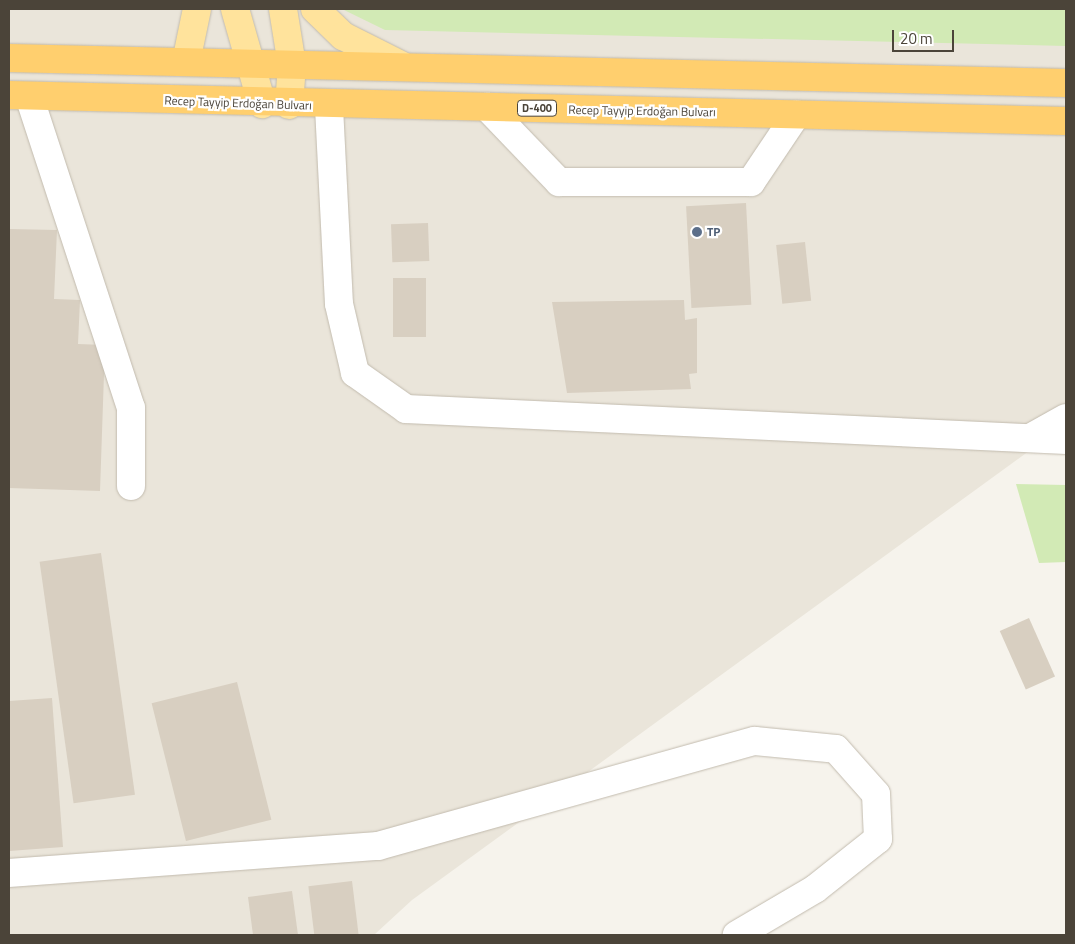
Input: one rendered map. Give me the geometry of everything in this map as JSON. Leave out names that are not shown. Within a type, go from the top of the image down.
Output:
[{"type":"highway","points":[[9,58],[1066,84]]},
{"type":"highway","name":"Recep Tayyip Erdoğan Bulvarı","points":[[19,96],[329,107],[487,107],[1066,122]]},
{"type":"main road","points":[[186,62],[197,9]]},
{"type":"main road","points":[[235,9],[262,104]]},
{"type":"main road","points":[[283,9],[292,65],[289,105]]},
{"type":"main road","points":[[315,9],[343,36],[405,67]]},
{"type":"street","points":[[19,96],[131,408],[131,486]]},
{"type":"street","points":[[329,107],[339,304],[355,373],[406,409],[1066,440]]},
{"type":"street","points":[[487,107],[559,182],[751,182],[796,115]]},
{"type":"street","points":[[1030,438],[1066,418]]},
{"type":"street","points":[[9,873],[378,846],[755,741],[836,749],[876,794],[878,840],[815,889],[737,935]]},
{"type":"shaded area","points":[[9,9],[1066,9],[1066,424],[412,900],[374,935],[9,935]]},
{"type":"green space","points":[[342,9],[1066,9],[1066,46],[385,30]]},
{"type":"green space","points":[[1016,484],[1066,485],[1066,562],[1039,563]]},
{"type":"building","points":[[746,203],[751,305],[691,308],[686,206]]},
{"type":"building","points":[[428,223],[429,261],[392,262],[391,224]]},
{"type":"building","points":[[9,229],[57,230],[54,299],[80,300],[78,344],[105,345],[100,491],[9,488]]},
{"type":"building","points":[[805,242],[811,301],[782,304],[776,245]]},
{"type":"building","points":[[393,278],[426,278],[426,337],[393,337]]},
{"type":"building","points":[[684,300],[685,320],[697,318],[697,373],[689,374],[691,389],[567,393],[552,302]]},
{"type":"building","points":[[101,553],[135,795],[74,803],[40,562]]},
{"type":"building","points":[[1029,618],[1055,676],[1026,689],[1000,631]]},
{"type":"building","points":[[237,682],[271,820],[186,841],[152,703]]},
{"type":"building","points":[[52,698],[63,847],[9,851],[9,701]]},
{"type":"building","points":[[352,881],[359,935],[314,935],[308,886]]},
{"type":"building","points":[[292,891],[298,935],[253,935],[248,897]]},
{"type":"place","name":"TP","points":[[697,232]]}]
